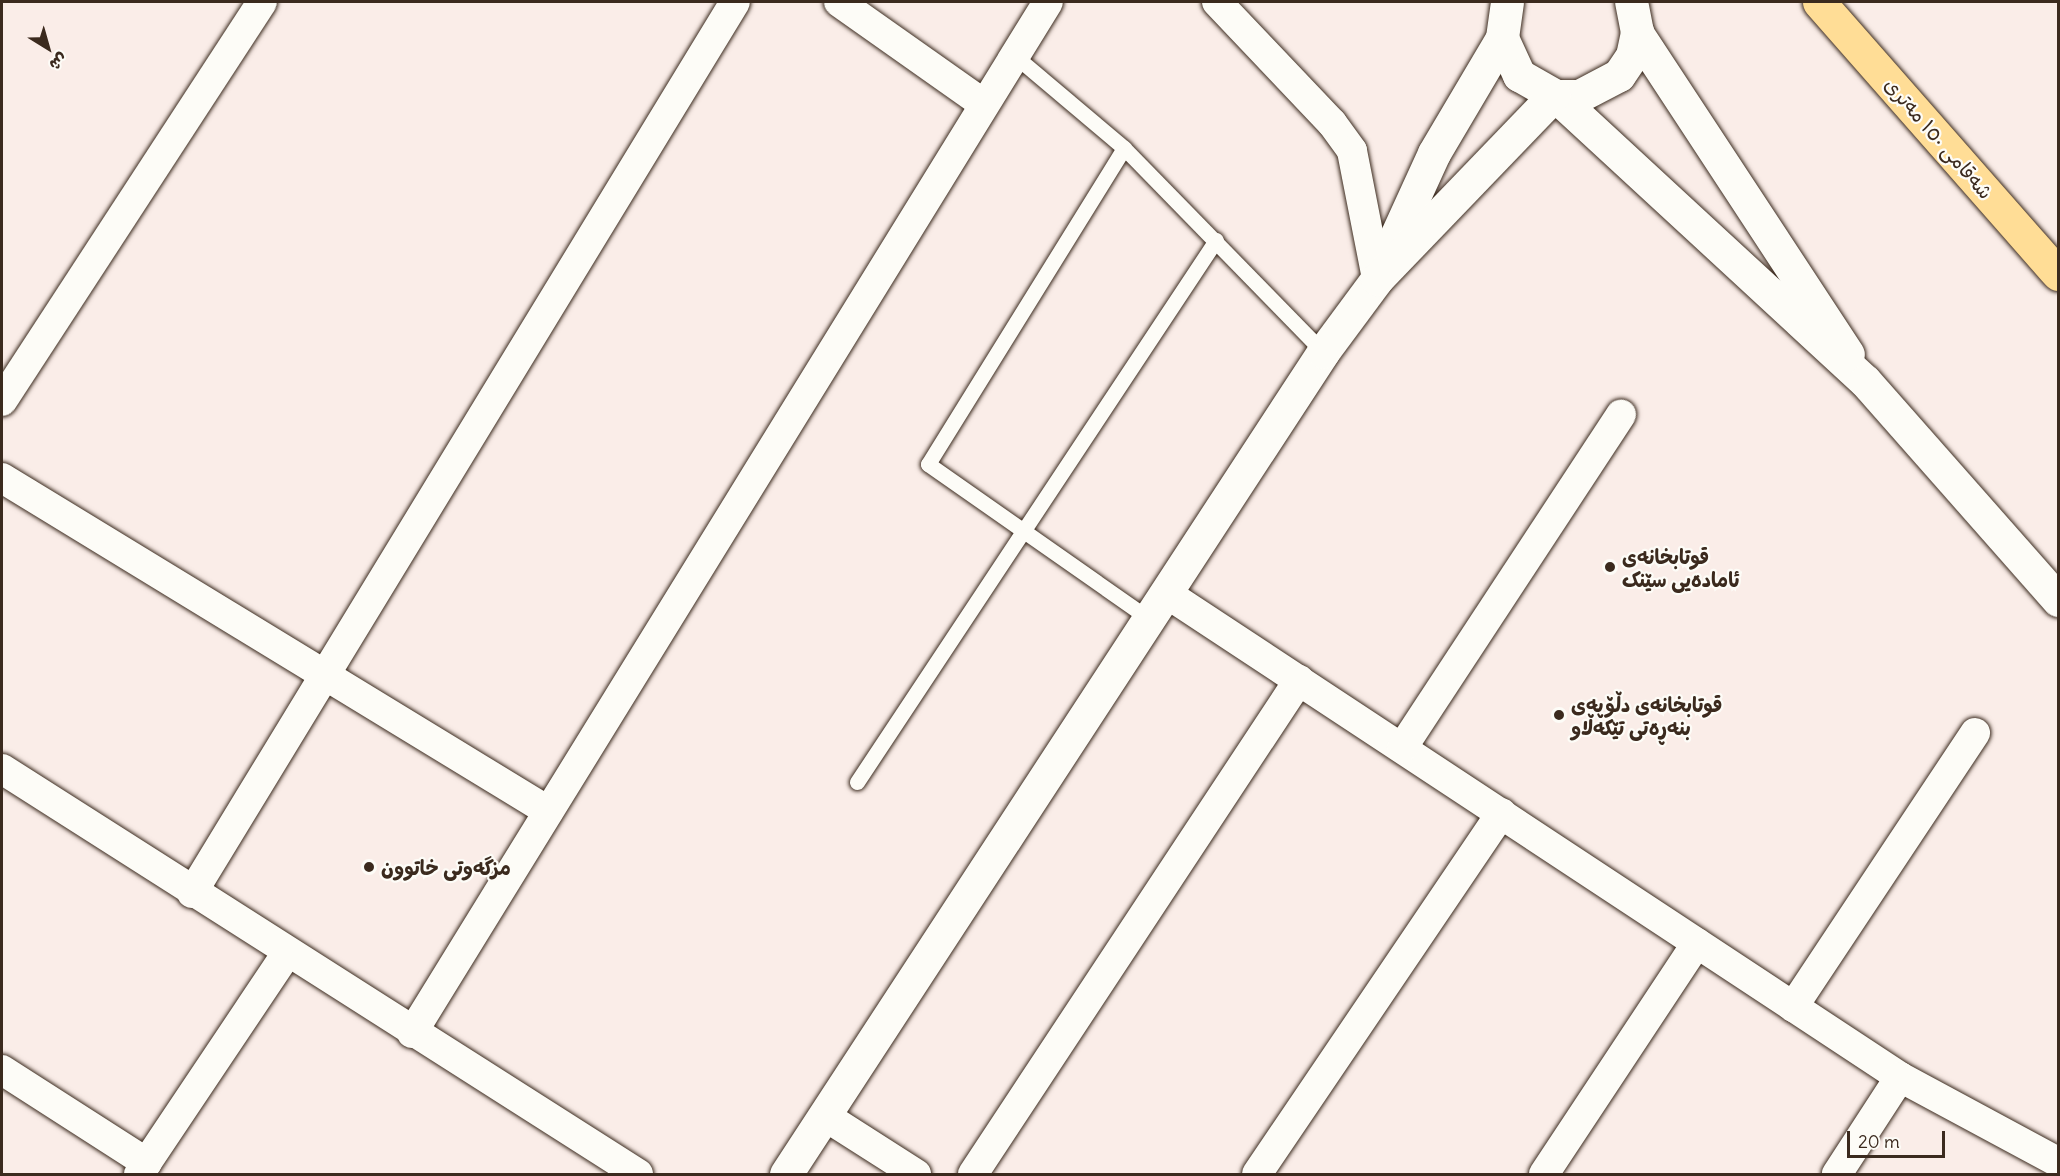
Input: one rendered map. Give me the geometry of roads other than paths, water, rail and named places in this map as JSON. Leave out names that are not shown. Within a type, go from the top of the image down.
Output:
[{"type":"highway","name":"شەقامی ١٥٠ مەتری","points":[[1819,2],[2058,274]]},
{"type":"street","points":[[2,401],[262,2]]},
{"type":"street","points":[[192,893],[327,678],[735,2]]},
{"type":"street","points":[[839,2],[982,103]]},
{"type":"street","points":[[412,1033],[982,103],[1048,2]]},
{"type":"street","points":[[1217,2],[1332,123],[1352,151],[1377,279]]},
{"type":"street","points":[[786,1174],[1323,352],[1377,279],[1555,95],[1601,89],[1619,75],[1635,22],[1649,2]]},
{"type":"street","points":[[1377,279],[1500,16]]},
{"type":"street","points":[[1500,16],[1519,75],[1555,95],[1865,381],[2058,600]]},
{"type":"street","points":[[1635,22],[1865,381]]},
{"type":"street","points":[[1402,748],[1621,415]]},
{"type":"street","points":[[2,478],[548,811]]},
{"type":"street","points":[[1158,606],[1299,680],[1900,1077],[2058,1162]]},
{"type":"street","points":[[973,1174],[1299,680]]},
{"type":"street","points":[[1793,1006],[1974,733]]},
{"type":"street","points":[[2,769],[286,954],[638,1174]]},
{"type":"street","points":[[1264,1172],[1501,813]]},
{"type":"street","points":[[1544,1174],[1697,943]]},
{"type":"street","points":[[2,1070],[143,1169],[286,954]]},
{"type":"street","points":[[1837,1174],[1900,1077]]},
{"type":"street","points":[[825,1116],[916,1174]]},
{"type":"lane","points":[[1014,55],[1124,148],[1323,352]]},
{"type":"lane","points":[[1124,148],[928,464],[1024,531],[1158,606]]},
{"type":"lane","points":[[857,782],[1216,240]]},
{"type":"place","name":"قوتابخانەی ئامادەیی سێنک","points":[[1610,567]]},
{"type":"place","name":"قوتابخانەی دڵۆپەی بنەڕەتی تێکەڵاو","points":[[1559,715]]},
{"type":"place","name":"مزگەوتی خاتوون","points":[[369,867]]}]
